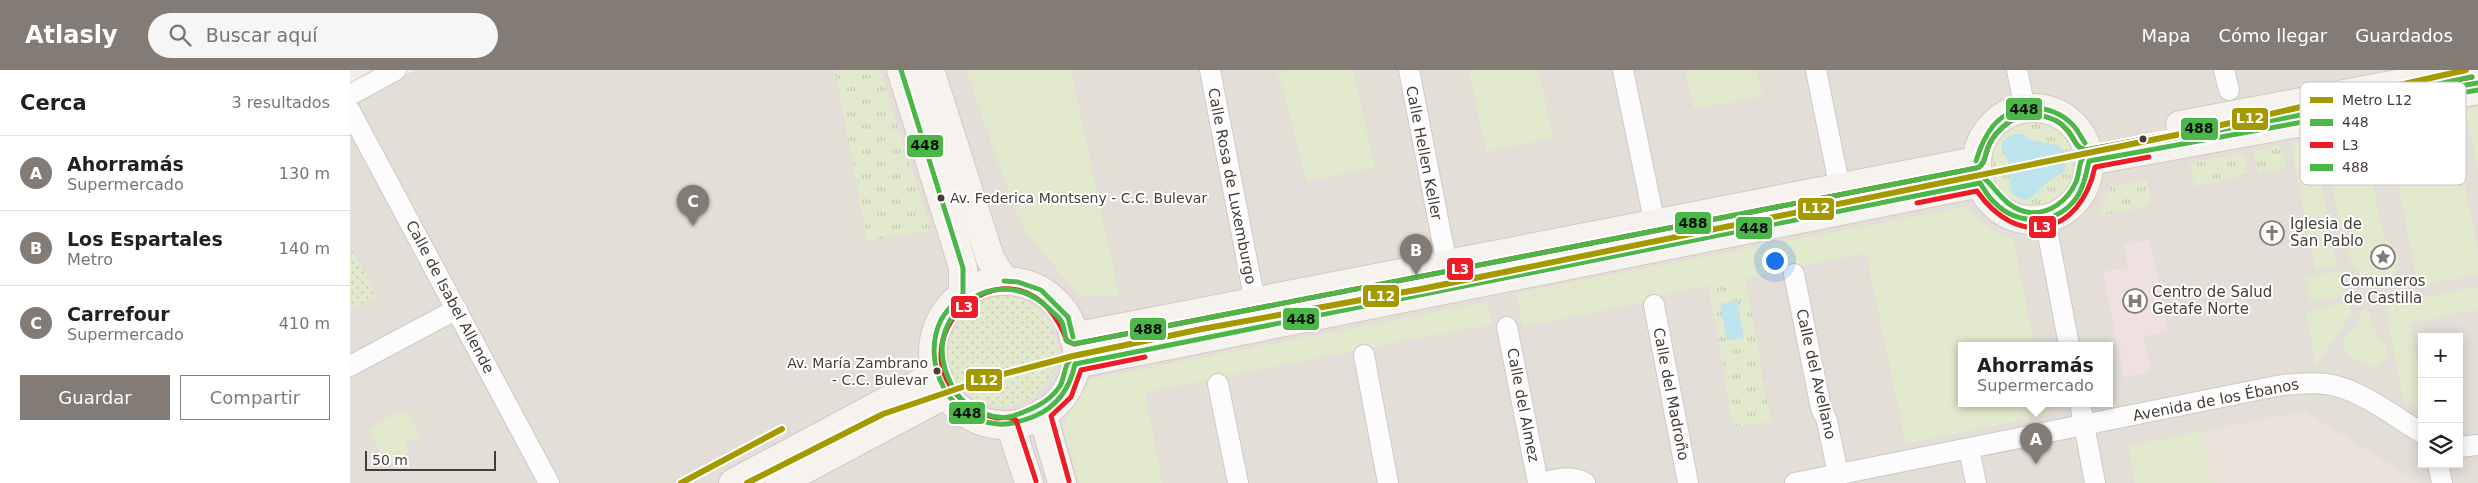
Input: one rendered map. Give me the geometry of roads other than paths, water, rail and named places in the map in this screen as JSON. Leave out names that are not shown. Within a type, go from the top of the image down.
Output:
[{"type":"street","points":[[350,95],[396,70]]},
{"type":"street","points":[[901,70],[955,242],[962,268],[963,294]]},
{"type":"street","points":[[930,70],[990,258],[1004,281]]},
{"type":"street","name":"Calle Rosa de Luxemburgo","points":[[1210,70],[1255,302]]},
{"type":"street","name":"Calle Hellen Keller","points":[[1409,70],[1447,265]]},
{"type":"street","points":[[1624,70],[1655,225]]},
{"type":"street","points":[[1816,70],[1840,189]]},
{"type":"street","points":[[2017,70],[2025,108]]},
{"type":"street","points":[[2224,70],[2228,90]]},
{"type":"street","points":[[2390,82],[2420,75],[2471,70]]},
{"type":"street","points":[[2087,152],[2300,103]]},
{"type":"street","points":[[2025,108],[2049,110],[2064,117],[2076,127],[2087,152],[2088,176],[2077,198],[2060,213],[2045,219],[2029,220],[2013,217],[1999,209],[1987,197],[1978,172],[1983,138],[1992,125],[2003,116],[2025,108]]},
{"type":"street","name":"Calle de Isabel Allende","points":[[350,112],[549,483]]},
{"type":"street","points":[[2087,152],[2300,118]]},
{"type":"street","points":[[1074,337],[1840,189],[1978,172]]},
{"type":"street","points":[[1075,364],[1978,172]]},
{"type":"street","points":[[2045,219],[2068,342]]},
{"type":"street","name":"Calle del Avellano","points":[[1794,274],[1821,408],[1827,421],[1838,474]]},
{"type":"street","points":[[1004,281],[1018,282],[1041,290],[1068,317],[1078,352],[1072,381],[1059,402],[1028,422],[1000,426],[979,422],[961,410],[941,384],[934,368],[933,347],[939,322],[950,306],[963,294],[982,285],[1004,281]]},
{"type":"street","name":"Calle del Madroño","points":[[1654,305],[1688,483]]},
{"type":"street","points":[[350,366],[457,309]]},
{"type":"street","name":"Calle del Almez","points":[[1508,327],[1539,483]]},
{"type":"street","points":[[1364,355],[1388,483]]},
{"type":"street","name":"Avenida de los Ébanos","points":[[1795,483],[2282,386],[2311,382],[2336,386],[2352,392],[2418,432]]},
{"type":"street","points":[[780,483],[941,384]]},
{"type":"street","points":[[733,483],[941,384]]},
{"type":"street","points":[[1218,384],[1238,483]]},
{"type":"street","points":[[2081,407],[2095,483]]},
{"type":"street","points":[[1042,413],[1062,483]]},
{"type":"street","points":[[1010,424],[1029,483]]},
{"type":"street","points":[[2463,447],[2478,445]]},
{"type":"street","points":[[1969,449],[1976,483]]},
{"type":"street","points":[[2439,468],[2442,483]]},
{"type":"street","points":[[1539,483],[1576,478],[1585,483]]},
{"type":"water","points":[[2015,134],[2023,134],[2031,140],[2058,145],[2067,156],[2064,172],[2051,180],[2034,196],[2025,200],[2015,196],[2009,189],[2011,169],[2002,149],[2003,141]]},
{"type":"water","points":[[1737,301],[1744,338],[1727,341],[1720,304]]},
{"type":"metro line","name":"L12","points":[[2413,82],[2466,70]]},
{"type":"metro line","name":"L12","points":[[747,483],[883,414],[992,377],[1073,356],[1202,329],[1421,289],[2181,134],[2300,107]]},
{"type":"metro line","name":"L12","points":[[681,483],[782,429]]},
{"type":"place","name":"Av. Federica Montseny - C.C. Bulevar","points":[[941,198]]},
{"type":"place","name":"Carrefour","points":[[693,226]]},
{"type":"place","name":"Iglesia de San Pablo","points":[[2272,233]]},
{"type":"place","name":"Comuneros de Castilla","points":[[2383,257]]},
{"type":"place","name":"Los Espartales","points":[[1416,275]]},
{"type":"place","name":"Centro de Salud Getafe Norte","points":[[2135,301]]},
{"type":"place","name":"Av. María Zambrano - C.C. Bulevar","points":[[937,371]]},
{"type":"place","name":"Ahorramás","points":[[2036,464]]}]
